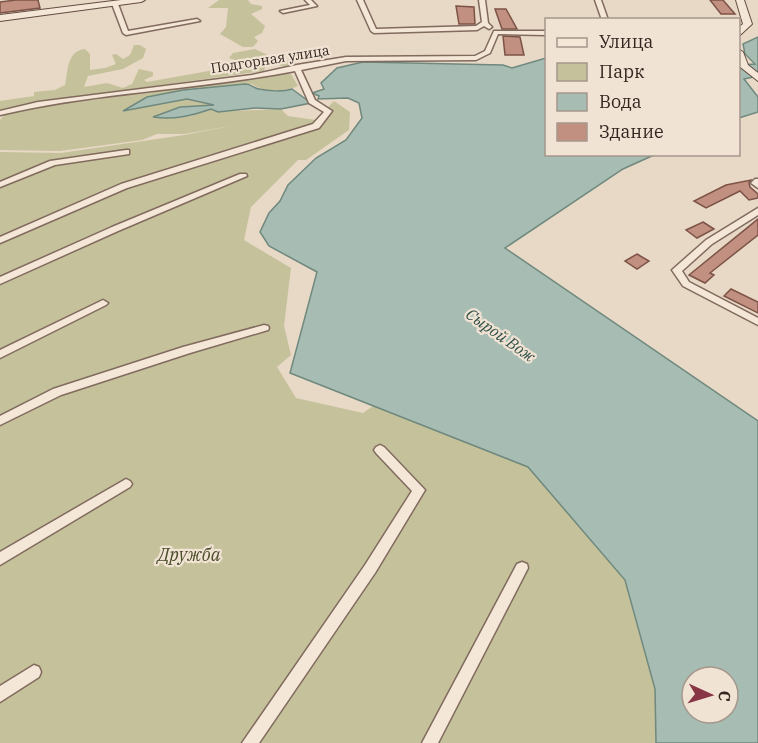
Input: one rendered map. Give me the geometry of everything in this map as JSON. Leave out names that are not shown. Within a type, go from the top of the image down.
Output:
[{"type":"main road","points":[[0,18],[141,0]]},
{"type":"main road","points":[[740,0],[747,24],[740,32]]},
{"type":"main road","points":[[740,57],[758,78]]},
{"type":"street","points":[[284,11],[314,6],[308,0]]},
{"type":"street","points":[[360,0],[374,31],[477,28],[485,23]]},
{"type":"street","points":[[482,0],[485,23],[496,32],[545,33]]},
{"type":"street","points":[[598,0],[604,18]]},
{"type":"street","points":[[116,4],[126,33],[197,21]]},
{"type":"street","name":"Подгорная улица","points":[[0,113],[38,104],[252,77],[346,59],[476,58],[488,52],[496,32]]},
{"type":"street","points":[[0,240],[124,186],[316,126],[328,111],[312,101],[297,67]]},
{"type":"street","points":[[0,185],[53,163],[126,152]]},
{"type":"street","points":[[0,281],[115,229],[243,176]]},
{"type":"street","points":[[758,181],[755,183],[758,186]]},
{"type":"street","points":[[758,212],[709,242],[677,270],[686,284],[758,322]]},
{"type":"street","points":[[0,354],[103,303]]},
{"type":"street","points":[[0,421],[57,392],[264,328]]},
{"type":"street","points":[[250,743],[370,569],[419,490],[380,450]]},
{"type":"street","points":[[0,559],[126,484]]},
{"type":"street","points":[[430,743],[522,568]]},
{"type":"street","points":[[0,695],[34,672]]},
{"type":"green space","points":[[219,0],[248,0],[251,4],[262,6],[262,9],[251,14],[265,26],[262,33],[254,37],[258,41],[253,47],[243,47],[220,34],[226,27],[228,8],[208,8]]},
{"type":"green space","points":[[134,45],[140,45],[146,49],[143,58],[123,69],[88,76],[84,87],[107,83],[123,88],[132,84],[139,69],[153,72],[153,76],[144,80],[147,82],[214,70],[243,69],[238,61],[229,58],[233,53],[255,49],[272,57],[296,62],[293,65],[282,66],[256,58],[253,60],[265,67],[264,71],[38,102],[0,110],[0,101],[34,96],[34,92],[55,90],[65,85],[69,62],[79,51],[85,49],[90,54],[90,70],[116,64],[112,55],[116,54],[123,59],[130,55]]},
{"type":"green space","name":"Дружба","points":[[282,73],[291,74],[298,86],[275,91],[262,89],[252,84],[183,90],[147,97],[125,110],[187,99],[215,105],[195,106],[188,117],[211,109],[236,111],[281,109],[288,116],[316,120],[334,101],[350,112],[349,130],[306,160],[298,160],[251,207],[244,240],[291,268],[284,326],[291,355],[277,367],[296,398],[363,413],[373,406],[528,467],[625,580],[655,689],[656,743],[0,743],[0,152],[61,153],[184,135],[231,126],[184,134],[157,134],[142,140],[60,151],[0,150],[0,120],[4,115],[20,109],[255,79]]},
{"type":"water","points":[[758,37],[758,76],[744,79],[758,97],[758,112],[740,118],[740,65],[755,64],[745,54],[743,44]]},
{"type":"water","name":"Сырой Вож","points":[[545,58],[545,156],[652,156],[623,169],[505,248],[758,421],[758,743],[656,743],[655,689],[625,580],[528,467],[290,373],[317,272],[269,246],[260,232],[269,213],[280,201],[288,185],[316,158],[346,140],[362,118],[359,103],[348,98],[318,99],[319,96],[312,93],[324,89],[321,83],[337,68],[363,62],[503,65],[512,68]]},
{"type":"water","points":[[245,84],[267,90],[292,89],[311,103],[281,109],[255,108],[218,112],[211,109],[182,117],[153,117],[180,107],[214,105],[187,99],[123,111],[147,97],[183,90]]},
{"type":"building","points":[[38,0],[40,8],[0,13],[0,2]]},
{"type":"building","points":[[710,0],[723,0],[735,14],[721,14]]},
{"type":"building","points":[[456,6],[474,7],[475,24],[459,24]]},
{"type":"building","points":[[495,9],[506,9],[517,29],[502,29]]},
{"type":"building","points":[[503,36],[520,37],[524,55],[505,55]]},
{"type":"building","points":[[751,180],[750,187],[758,194],[758,198],[749,200],[740,191],[706,208],[694,201],[726,185]]},
{"type":"building","points":[[758,219],[758,235],[710,273],[714,275],[705,283],[689,275]]},
{"type":"building","points":[[703,222],[714,229],[697,238],[686,230]]},
{"type":"building","points":[[637,254],[649,261],[637,269],[625,261]]},
{"type":"building","points":[[731,289],[758,302],[758,313],[724,296]]}]
